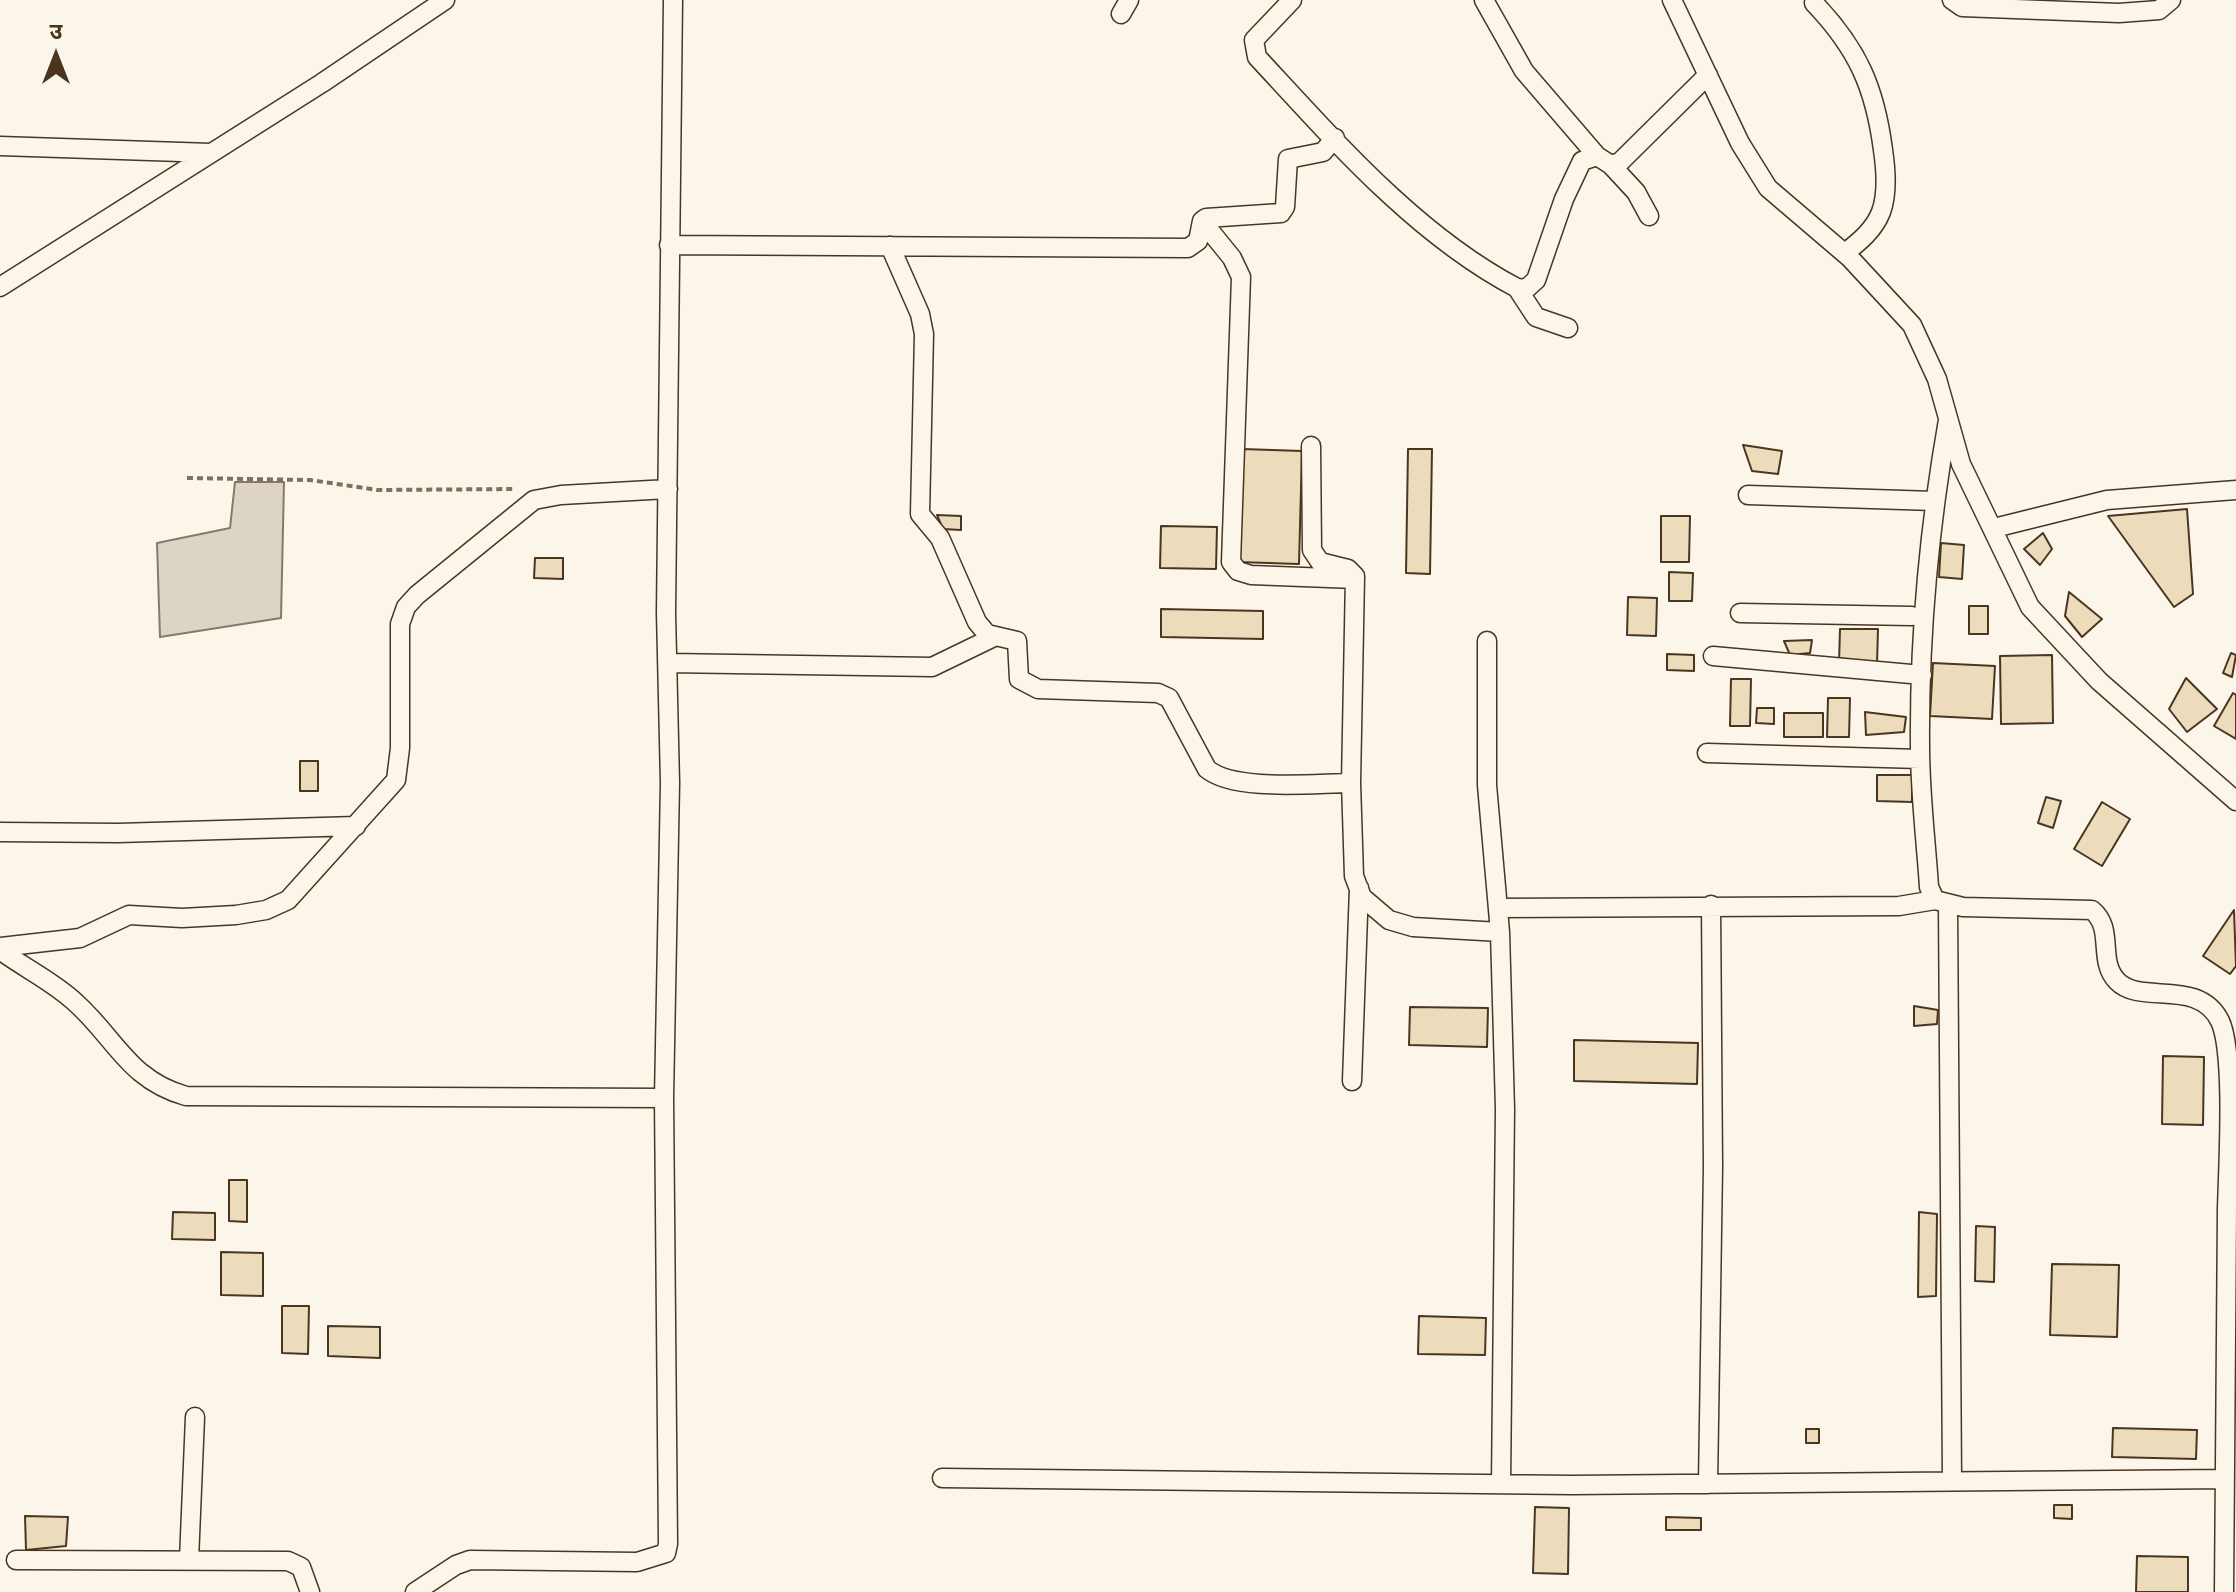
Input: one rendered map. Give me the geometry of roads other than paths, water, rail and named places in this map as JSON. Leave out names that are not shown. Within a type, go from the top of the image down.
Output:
[{"type":"street","points":[[0,287],[445,0]]},
{"type":"street","points":[[415,1592],[456,1565],[470,1560],[637,1562],[666,1553],[664,1098],[670,783],[668,489],[673,0]]},
{"type":"street","points":[[1292,0],[1261,30],[1254,40],[1254,49],[1335,138],[1437,233],[1517,288],[1532,314],[1568,328]]},
{"type":"street","points":[[1484,0],[1524,71],[1636,192],[1649,216]]},
{"type":"street","points":[[1672,0],[1740,143],[1768,188],[1845,253],[1912,325],[1937,379],[1961,464],[2030,607],[2042,624],[2099,681],[2236,801]]},
{"type":"street","points":[[1952,0],[1962,7],[2119,13],[2159,10],[2171,0]]},
{"type":"street","points":[[1814,3],[1843,35],[1869,82],[1876,102],[1884,157],[1885,193],[1881,212],[1871,230],[1845,253]]},
{"type":"street","points":[[1517,288],[1526,289],[1536,280],[1577,172],[1586,158],[1620,162],[1708,75]]},
{"type":"street","points":[[1202,221],[1213,215],[1281,213],[1285,207],[1288,159],[1323,152],[1335,138]]},
{"type":"street","points":[[0,146],[211,153]]},
{"type":"street","points":[[669,245],[1188,248],[1198,241],[1202,221]]},
{"type":"street","points":[[1202,221],[1232,258],[1241,277],[1229,545],[1231,562],[1238,571],[1258,576],[1355,579]]},
{"type":"street","points":[[890,246],[920,314],[924,334],[920,514],[940,538],[977,622],[987,634],[1017,641],[1020,649],[1017,672],[1025,685],[1038,689],[1158,693],[1169,698],[1207,769],[1216,777],[1250,782],[1351,783]]},
{"type":"street","points":[[1948,420],[1934,501],[1922,675],[1920,759],[1929,887],[1942,902],[1952,1481]]},
{"type":"street","points":[[1311,446],[1312,550],[1320,562],[1348,569],[1355,579],[1351,783],[1354,876],[1373,909],[1389,920],[1413,927],[1500,932]]},
{"type":"street","points":[[0,948],[80,938],[129,915],[182,918],[266,910],[288,900],[391,789],[399,773],[399,645],[406,607],[527,505],[544,497],[668,489]]},
{"type":"street","points":[[1994,528],[2107,500],[2236,490]]},
{"type":"street","points":[[1748,495],[1934,501]]},
{"type":"street","points":[[1740,613],[1912,616]]},
{"type":"street","points":[[668,663],[932,667],[996,636]]},
{"type":"street","points":[[1487,641],[1487,785],[1500,932],[1505,1109],[1501,1483]]},
{"type":"street","points":[[1713,656],[1922,675]]},
{"type":"street","points":[[1707,753],[1920,759]]},
{"type":"street","points":[[0,832],[118,833],[356,826]]},
{"type":"street","points":[[1352,1081],[1359,888]]},
{"type":"street","points":[[1498,908],[1899,906],[1942,902],[2092,910],[2105,927],[2107,962],[2113,978],[2123,987],[2184,995],[2209,1008],[2220,1021],[2226,1045],[2229,1125],[2224,1592]]},
{"type":"street","points":[[1708,1484],[1713,1167],[1711,905]]},
{"type":"street","points":[[0,948],[68,995],[133,1069],[154,1085],[186,1096],[664,1098]]},
{"type":"street","points":[[189,1560],[195,1417]]},
{"type":"street","points":[[942,1478],[1708,1484],[2224,1479]]},
{"type":"street","points":[[16,1560],[288,1561],[301,1567],[310,1592]]}]
